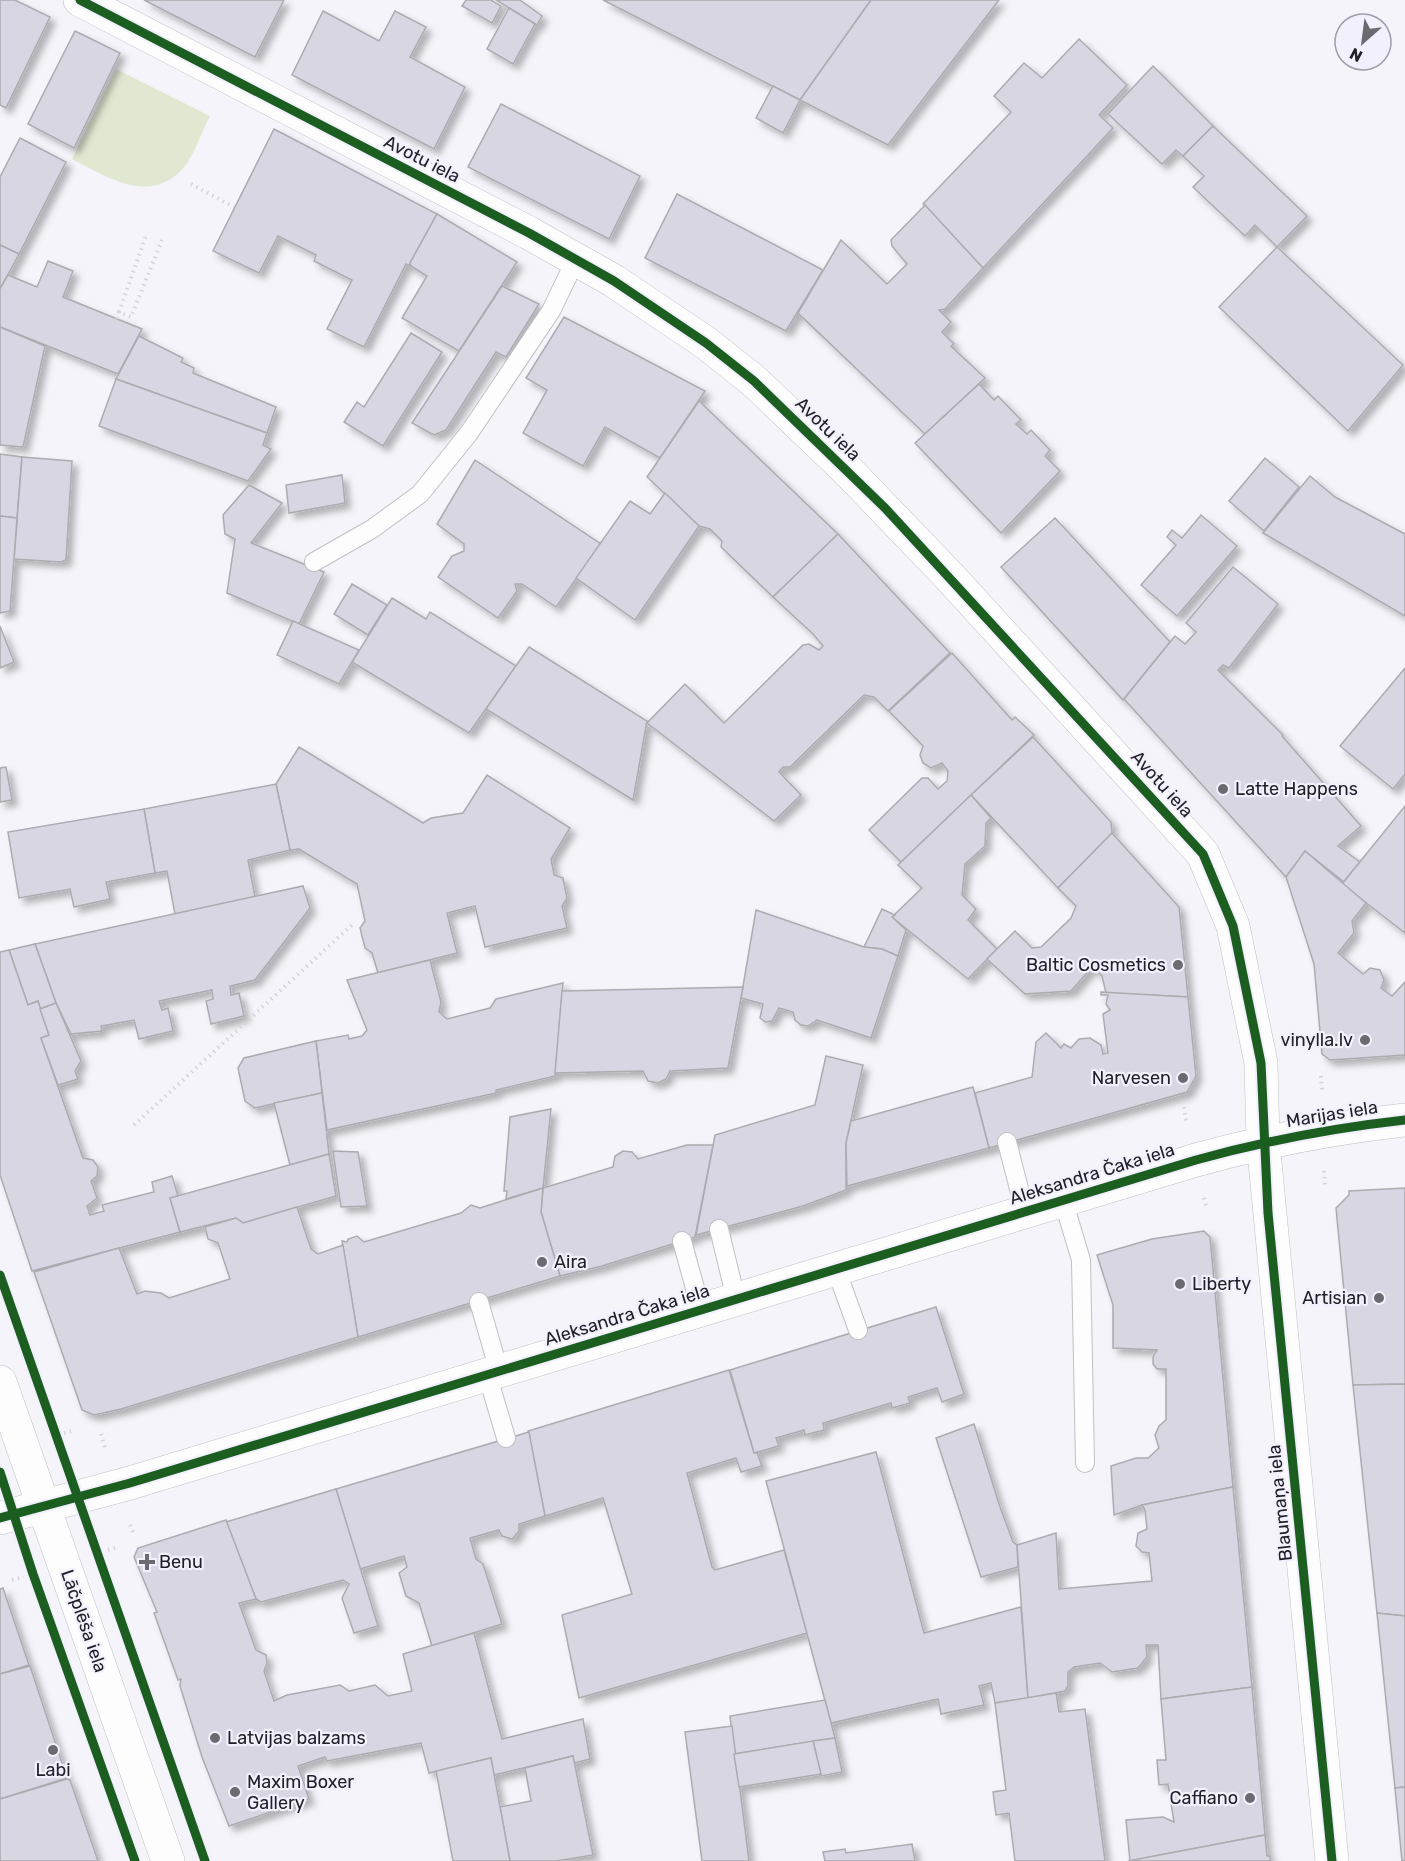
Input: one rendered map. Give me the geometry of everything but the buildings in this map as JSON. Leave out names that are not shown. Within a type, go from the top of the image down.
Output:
[{"type":"street","name":"Avotu iela","points":[[80,0],[576,259],[706,343],[754,381],[885,507],[1203,854],[1220,891],[1235,936],[1261,1063],[1263,1141]]},
{"type":"street","name":"Marijas iela","points":[[1263,1141],[1345,1126],[1405,1120]]},
{"type":"street","name":"Aleksandra Čaka iela","points":[[0,1518],[1263,1141]]},
{"type":"street","name":"Blaumaņa iela","points":[[1263,1141],[1332,1861]]},
{"type":"street","name":"Lāčplēša iela","points":[[0,1382],[168,1861]]},
{"type":"lane","points":[[314,562],[372,529],[420,494],[469,433],[551,311],[576,259]]},
{"type":"lane","points":[[1007,1142],[1025,1212]]},
{"type":"lane","points":[[1063,1200],[1081,1260],[1086,1463]]},
{"type":"lane","points":[[719,1230],[736,1299]]},
{"type":"lane","points":[[682,1241],[701,1310]]},
{"type":"lane","points":[[836,1269],[858,1330]]},
{"type":"lane","points":[[479,1302],[506,1438]]},
{"type":"path","points":[[191,184],[234,207]]},
{"type":"path","points":[[117,319],[147,233]]},
{"type":"path","points":[[119,312],[131,317],[162,240]]},
{"type":"path","points":[[134,1125],[354,923]]},
{"type":"path","points":[[1321,1076],[1322,1091]]},
{"type":"path","points":[[1184,1107],[1187,1124]]},
{"type":"path","points":[[1324,1169],[1324,1185]]},
{"type":"path","points":[[1204,1197],[1207,1209]]},
{"type":"path","points":[[52,1425],[77,1496]]},
{"type":"path","points":[[64,1433],[71,1431]]},
{"type":"path","points":[[101,1434],[105,1448]]},
{"type":"path","points":[[130,1525],[134,1534]]},
{"type":"path","points":[[108,1550],[119,1547]]},
{"type":"path","points":[[12,1580],[24,1577]]},
{"type":"green space","points":[[116,69],[210,116],[189,161],[172,178],[158,185],[144,187],[129,185],[72,159]]},
{"type":"cycle path","points":[[80,0],[529,233],[614,281],[706,343],[754,381],[885,508],[1203,854],[1233,926],[1261,1063],[1268,1213],[1332,1861]]},
{"type":"cycle path","points":[[0,1518],[130,1483],[1196,1160],[1299,1136],[1405,1120]]},
{"type":"cycle path","points":[[0,1275],[205,1861]]},
{"type":"cycle path","points":[[0,1472],[33,1574],[135,1861]]},
{"type":"place","name":"Latte Happens","points":[[1223,789]]},
{"type":"place","name":"Baltic Cosmetics","points":[[1178,965]]},
{"type":"place","name":"vinylla.lv","points":[[1365,1040]]},
{"type":"place","name":"Narvesen","points":[[1183,1078]]},
{"type":"place","name":"Aira","points":[[542,1262]]},
{"type":"place","name":"Liberty","points":[[1180,1284]]},
{"type":"place","name":"Artisian","points":[[1379,1298]]},
{"type":"place","name":"Benu","points":[[147,1562]]},
{"type":"place","name":"Latvijas balzams","points":[[215,1738]]},
{"type":"place","name":"Labi","points":[[53,1750]]},
{"type":"place","name":"Maxim Boxer Gallery","points":[[235,1792]]},
{"type":"place","name":"Caffiano","points":[[1250,1798]]}]
